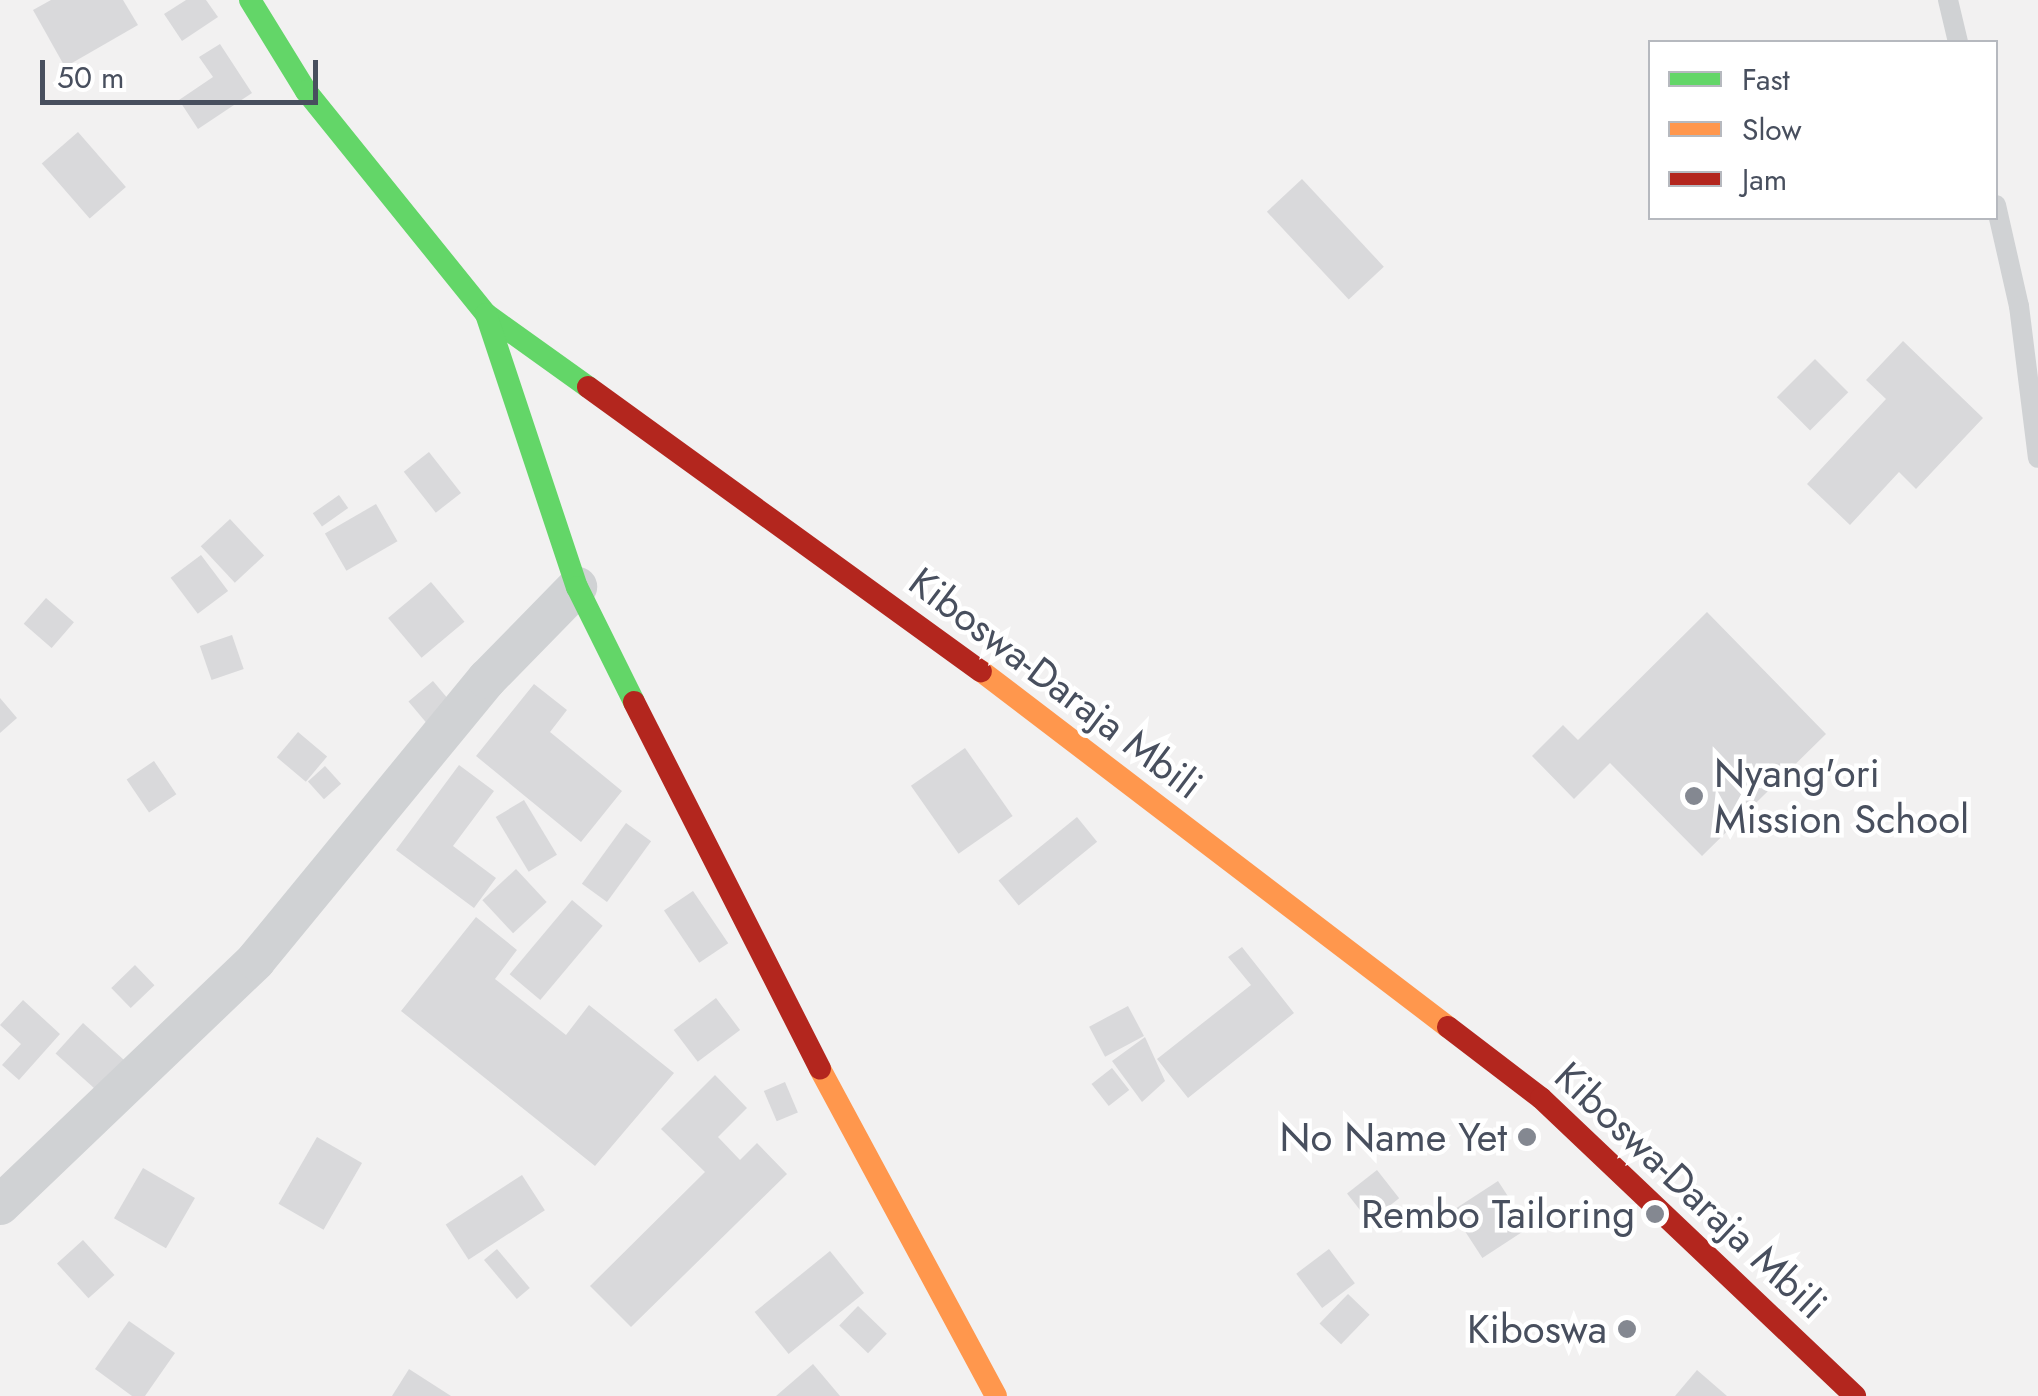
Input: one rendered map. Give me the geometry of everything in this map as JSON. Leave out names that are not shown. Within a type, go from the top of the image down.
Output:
[{"type":"main road","name":"Kiboswa-Daraja Mbili","points":[[250,0],[306,91],[486,314],[1017,697],[1541,1098],[1855,1396]]},
{"type":"main road","points":[[486,314],[577,588],[802,1036],[996,1396]]},
{"type":"street","points":[[0,1205],[256,960],[487,679],[577,588]]},
{"type":"lane","points":[[1948,0],[1958,40]]},
{"type":"lane","points":[[1998,214],[2019,306],[2038,458]]},
{"type":"building","points":[[51,0],[123,0],[138,25],[65,67],[33,10]]},
{"type":"building","points":[[186,0],[206,0],[218,17],[182,41],[164,14]]},
{"type":"building","points":[[220,44],[252,93],[198,129],[179,100],[213,77],[199,57]]},
{"type":"building","points":[[78,132],[126,187],[90,219],[42,163]]},
{"type":"building","points":[[1302,179],[1384,267],[1349,299],[1267,212]]},
{"type":"building","points":[[1903,341],[1983,418],[1916,489],[1899,472],[1850,525],[1807,484],[1886,399],[1866,380]]},
{"type":"building","points":[[1815,359],[1848,392],[1810,430],[1777,397]]},
{"type":"building","points":[[429,452],[461,493],[436,513],[404,472]]},
{"type":"building","points":[[339,495],[348,508],[322,526],[313,513]]},
{"type":"building","points":[[376,504],[398,541],[346,571],[325,534]]},
{"type":"building","points":[[230,519],[264,556],[235,583],[201,546]]},
{"type":"building","points":[[201,555],[228,591],[198,614],[171,578]]},
{"type":"building","points":[[431,582],[464,622],[422,658],[388,618]]},
{"type":"building","points":[[46,598],[74,622],[52,648],[24,624]]},
{"type":"building","points":[[1707,612],[1826,734],[1702,856],[1610,763],[1574,799],[1532,756],[1563,725],[1578,740]]},
{"type":"building","points":[[232,635],[244,669],[212,680],[200,646]]},
{"type":"building","points":[[433,681],[454,706],[430,727],[408,702]]},
{"type":"building","points":[[534,684],[567,710],[550,732],[622,791],[581,842],[476,756]]},
{"type":"building","points":[[0,698],[17,718],[0,733]]},
{"type":"building","points":[[298,732],[327,756],[306,782],[277,757]]},
{"type":"building","points":[[965,748],[1013,816],[959,854],[911,786]]},
{"type":"building","points":[[154,761],[176,794],[149,813],[127,779]]},
{"type":"building","points":[[459,765],[494,791],[453,846],[496,878],[474,908],[396,850]]},
{"type":"building","points":[[325,766],[341,784],[324,799],[308,781]]},
{"type":"building","points":[[524,800],[557,855],[529,872],[496,817]]},
{"type":"building","points":[[1077,817],[1097,842],[1019,905],[999,881]]},
{"type":"building","points":[[626,823],[651,841],[607,902],[582,884]]},
{"type":"building","points":[[516,869],[547,902],[513,933],[482,900]]},
{"type":"building","points":[[693,891],[728,943],[699,963],[664,911]]},
{"type":"building","points":[[572,900],[603,926],[540,1000],[510,974]]},
{"type":"building","points":[[476,917],[517,950],[495,979],[566,1035],[589,1005],[674,1073],[595,1166],[401,1011]]},
{"type":"building","points":[[1242,947],[1294,1013],[1188,1098],[1157,1059],[1251,985],[1228,957]]},
{"type":"building","points":[[135,965],[154,985],[131,1008],[111,988]]},
{"type":"building","points":[[716,998],[740,1030],[698,1062],[674,1030]]},
{"type":"building","points":[[23,1000],[60,1034],[19,1080],[2,1065],[21,1044],[0,1025]]},
{"type":"building","points":[[1128,1006],[1144,1036],[1105,1057],[1089,1027]]},
{"type":"building","points":[[83,1023],[130,1065],[102,1096],[56,1053]]},
{"type":"building","points":[[1145,1037],[1165,1081],[1142,1102],[1112,1061]]},
{"type":"building","points":[[1112,1068],[1129,1090],[1109,1106],[1092,1084]]},
{"type":"building","points":[[715,1075],[747,1108],[718,1137],[740,1160],[757,1143],[787,1174],[631,1327],[590,1286],[705,1172],[661,1129]]},
{"type":"building","points":[[785,1082],[798,1112],[777,1121],[764,1091]]},
{"type":"building","points":[[317,1137],[362,1163],[324,1230],[278,1204]]},
{"type":"building","points":[[143,1168],[195,1198],[166,1248],[114,1218]]},
{"type":"building","points":[[1377,1170],[1399,1198],[1369,1222],[1347,1193]]},
{"type":"building","points":[[522,1175],[545,1210],[469,1260],[446,1225]]},
{"type":"building","points":[[1498,1181],[1528,1228],[1482,1258],[1452,1211]]},
{"type":"building","points":[[83,1240],[114,1275],[88,1298],[57,1263]]},
{"type":"building","points":[[497,1249],[530,1288],[517,1299],[484,1260]]},
{"type":"building","points":[[1329,1249],[1355,1283],[1322,1308],[1296,1274]]},
{"type":"building","points":[[830,1251],[864,1293],[789,1354],[755,1312]]},
{"type":"building","points":[[1348,1294],[1370,1315],[1341,1344],[1320,1323]]},
{"type":"building","points":[[858,1306],[887,1334],[868,1353],[839,1325]]},
{"type":"building","points":[[129,1321],[175,1353],[145,1396],[132,1396],[95,1369]]},
{"type":"building","points":[[813,1364],[840,1396],[776,1396]]},
{"type":"building","points":[[409,1369],[451,1396],[392,1396]]},
{"type":"building","points":[[1697,1370],[1727,1396],[1675,1396]]},
{"type":"traffic: fast","points":[[250,0],[306,91],[486,314],[588,387]]},
{"type":"traffic: fast","points":[[486,314],[577,587],[634,702]]},
{"type":"traffic: slow","points":[[981,671],[1448,1027]]},
{"type":"traffic: slow","points":[[820,1069],[996,1396]]},
{"type":"traffic: jam","points":[[588,387],[981,671]]},
{"type":"traffic: jam","points":[[634,702],[820,1069]]},
{"type":"traffic: jam","points":[[1448,1027],[1541,1098],[1855,1396]]},
{"type":"place","name":"Nyang'ori Mission School","points":[[1694,796]]},
{"type":"place","name":"No Name Yet","points":[[1527,1137]]},
{"type":"place","name":"Rembo Tailoring","points":[[1655,1214]]},
{"type":"place","name":"Kiboswa","points":[[1627,1329]]}]
